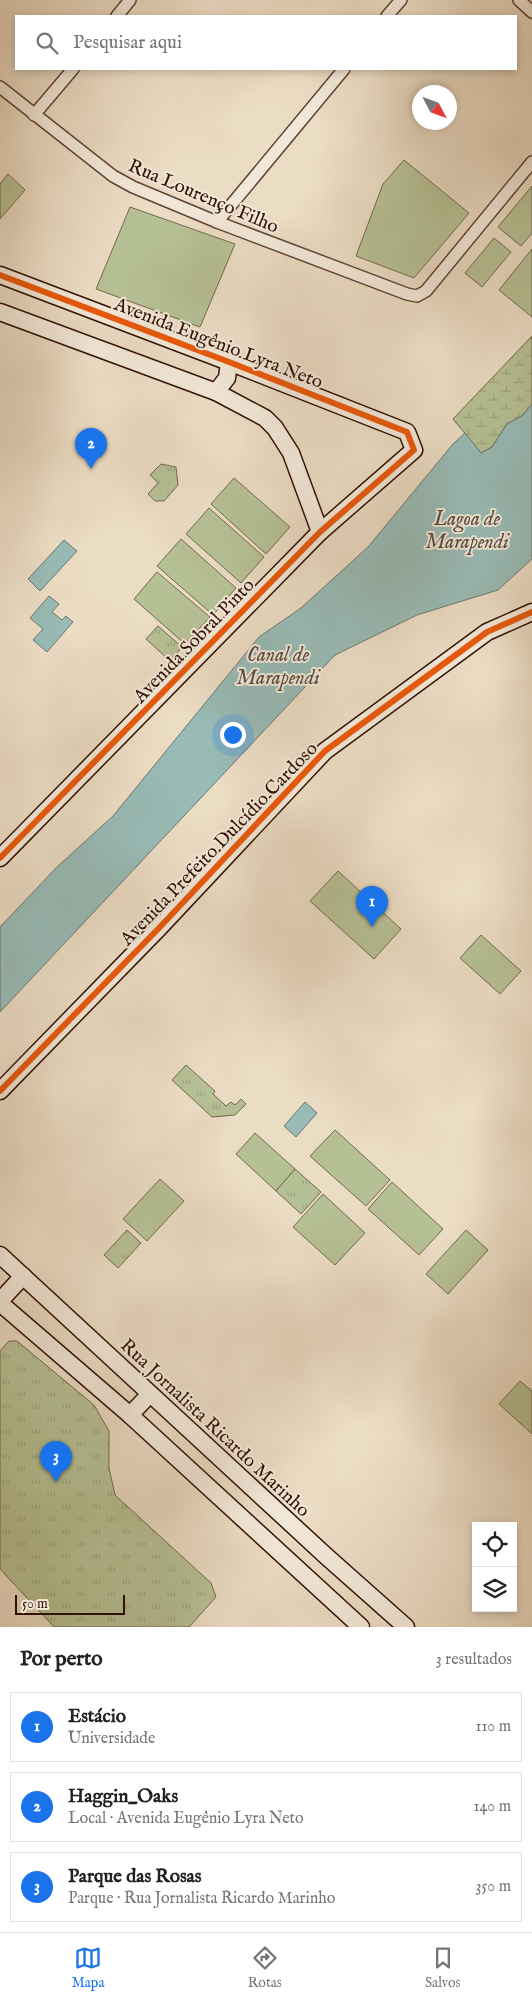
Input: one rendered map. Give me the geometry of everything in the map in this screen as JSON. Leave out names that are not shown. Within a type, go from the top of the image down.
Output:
[{"type":"street","points":[[117,15],[130,0]]},
{"type":"street","points":[[388,15],[401,0]]},
{"type":"street","points":[[519,0],[532,12]]},
{"type":"street","points":[[34,115],[72,70]]},
{"type":"street","points":[[217,222],[343,70]]},
{"type":"street","name":"Rua Lourenço Filho","points":[[0,88],[113,176],[133,187],[217,222],[407,294],[417,296],[426,291],[532,162]]},
{"type":"street","name":"Avenida Eugênio Lyra Neto","points":[[0,275],[407,432],[414,450]]},
{"type":"street","points":[[0,312],[216,392],[265,418],[283,438],[291,454],[320,532]]},
{"type":"street","points":[[216,392],[227,378],[229,362]]},
{"type":"street","name":"Avenida Sobral Pinto","points":[[0,858],[320,532],[414,450]]},
{"type":"street","name":"Avenida Prefeito Dulcídio Cardoso","points":[[0,1091],[160,928],[325,752],[487,632],[532,612]]},
{"type":"street","name":"Rua Jornalista Ricardo Marinho","points":[[0,1255],[326,1556],[406,1627]]},
{"type":"street","points":[[22,1276],[0,1302],[130,1415],[362,1627]]},
{"type":"street","points":[[130,1415],[150,1394]]},
{"type":"street","points":[[307,1578],[326,1556]]},
{"type":"green space","points":[[404,160],[469,213],[414,278],[356,256],[383,184]]},
{"type":"green space","points":[[8,174],[25,190],[0,219],[0,184]]},
{"type":"green space","points":[[532,186],[532,233],[521,246],[498,227]]},
{"type":"green space","points":[[130,207],[235,244],[200,327],[96,289]]},
{"type":"green space","points":[[494,238],[511,252],[482,287],[465,273]]},
{"type":"green space","points":[[532,249],[532,317],[499,290]]},
{"type":"green space","points":[[532,336],[532,404],[523,415],[507,424],[492,447],[481,453],[453,419]]},
{"type":"green space","points":[[161,464],[176,467],[178,485],[164,501],[155,501],[148,494],[158,483],[150,475]]},
{"type":"green space","points":[[234,478],[290,527],[266,554],[211,504]]},
{"type":"green space","points":[[209,508],[264,557],[241,583],[186,534]]},
{"type":"green space","points":[[181,539],[236,588],[213,615],[157,566]]},
{"type":"green space","points":[[157,572],[210,617],[185,644],[134,599]]},
{"type":"green space","points":[[158,626],[182,647],[170,661],[146,639]]},
{"type":"green space","points":[[338,871],[401,929],[374,959],[310,901]]},
{"type":"green space","points":[[481,935],[521,971],[500,994],[460,958]]},
{"type":"green space","points":[[186,1065],[215,1091],[213,1094],[226,1106],[231,1102],[235,1105],[241,1099],[246,1104],[235,1115],[212,1117],[172,1080]]},
{"type":"green space","points":[[335,1130],[390,1180],[366,1206],[310,1156]]},
{"type":"green space","points":[[255,1133],[295,1169],[276,1191],[236,1154]]},
{"type":"green space","points":[[295,1169],[321,1192],[301,1214],[276,1191]]},
{"type":"green space","points":[[160,1179],[184,1201],[147,1241],[123,1219]]},
{"type":"green space","points":[[392,1182],[443,1229],[419,1255],[368,1209]]},
{"type":"green space","points":[[323,1194],[365,1233],[335,1265],[293,1227]]},
{"type":"green space","points":[[127,1230],[141,1243],[118,1268],[104,1255]]},
{"type":"green space","points":[[466,1230],[488,1250],[448,1294],[426,1274]]},
{"type":"green space","points":[[9,1341],[17,1341],[94,1405],[109,1431],[109,1468],[115,1495],[211,1583],[216,1597],[189,1627],[54,1627],[0,1569],[0,1351]]},
{"type":"green space","points":[[520,1381],[532,1391],[532,1434],[499,1404]]},
{"type":"water","points":[[532,404],[532,559],[498,590],[417,615],[335,655],[0,1012],[0,927],[56,868],[113,816],[259,637],[301,608],[368,547],[453,444],[465,433],[481,453],[492,447],[507,424],[523,415]]},
{"type":"water","points":[[64,540],[77,551],[40,591],[28,579]]},
{"type":"water","points":[[49,596],[59,604],[52,612],[62,620],[66,616],[73,622],[47,652],[33,640],[43,629],[30,618]]},
{"type":"water","points":[[305,1102],[317,1113],[296,1137],[284,1126]]},
{"type":"cycle path","points":[[0,275],[407,432],[414,450],[320,532],[0,858]]},
{"type":"cycle path","points":[[0,1091],[159,928],[325,751],[487,632],[532,612]]},
{"type":"place","name":"Haggin_Oaks","points":[[91,469]]},
{"type":"place","name":"Estácio","points":[[372,927]]},
{"type":"place","name":"Parque das Rosas","points":[[56,1482]]},
{"type":"water label","name":"Lagoa de Marapendi","points":[[467,530]]},
{"type":"water label","name":"Canal de Marapendi","points":[[278,666]]}]
